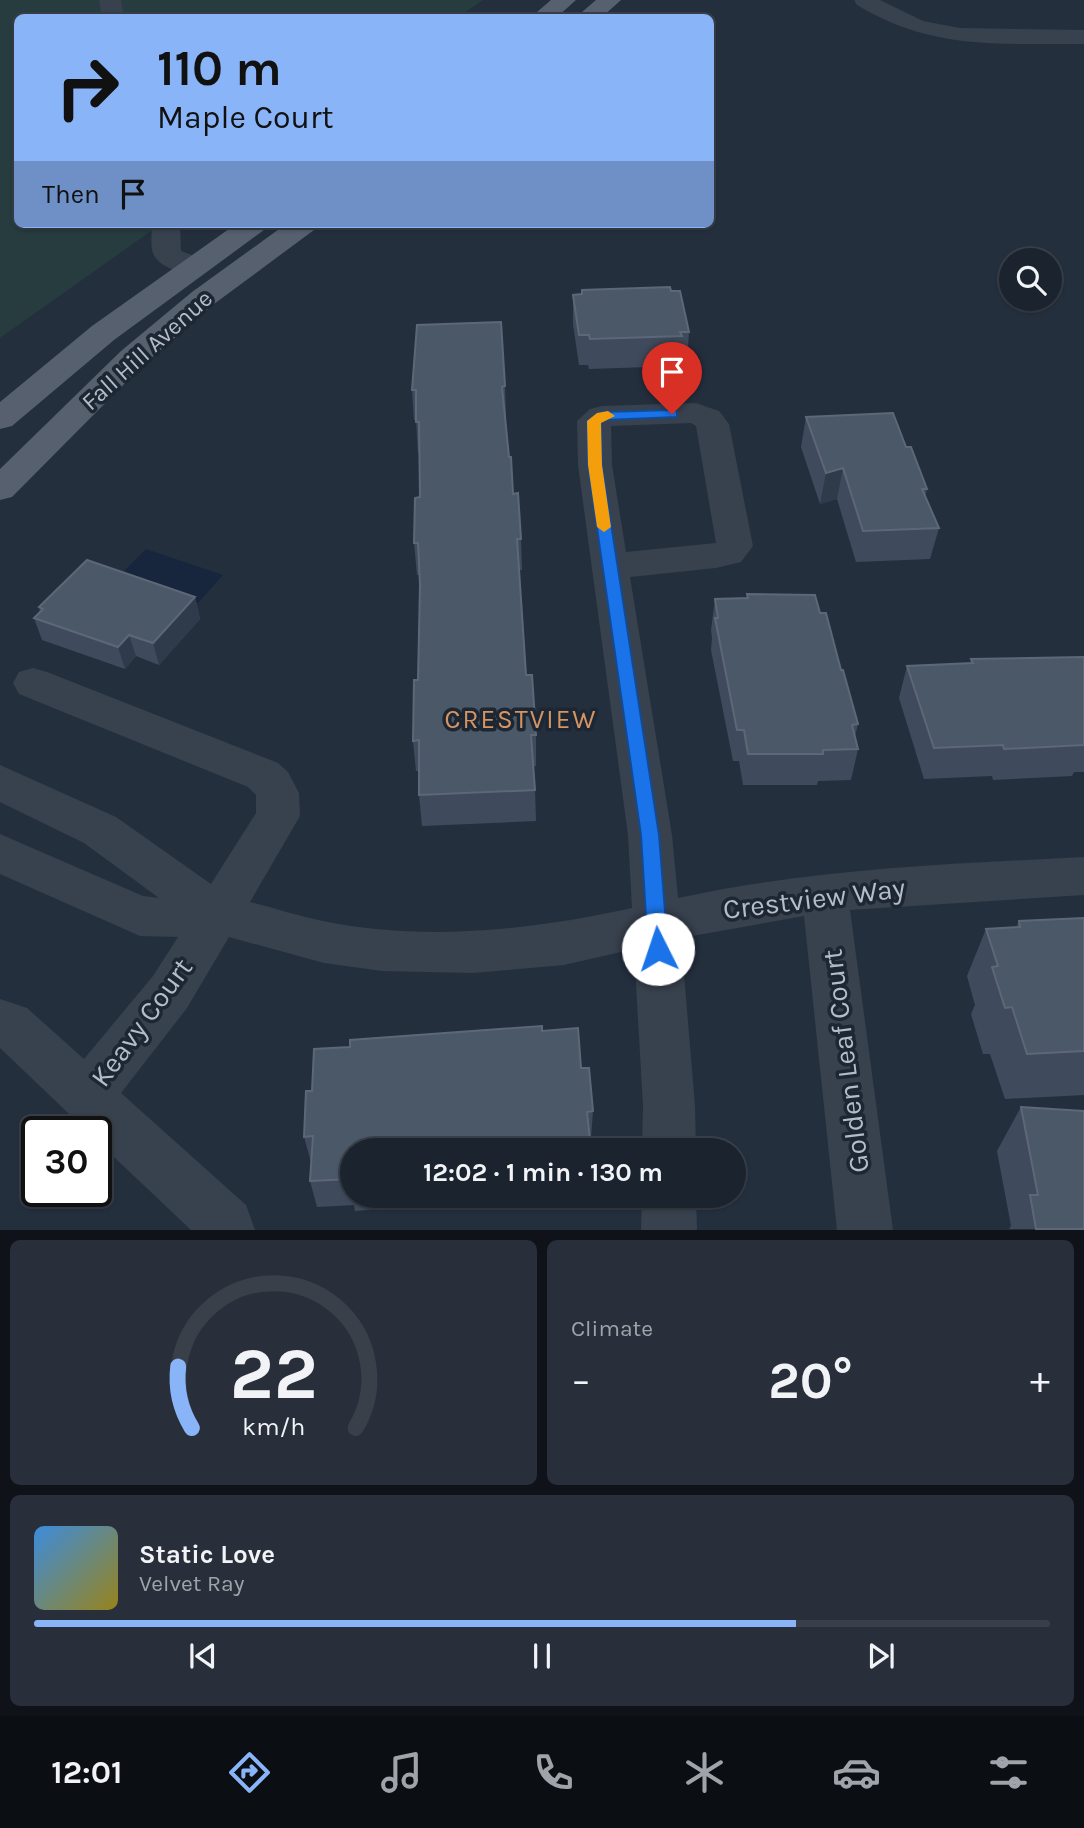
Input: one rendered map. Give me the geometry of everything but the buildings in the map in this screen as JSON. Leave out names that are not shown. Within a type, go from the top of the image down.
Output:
[{"type":"main road","points":[[546,14],[565,0]]},
{"type":"main road","points":[[591,14],[610,0]]},
{"type":"main road","name":"Fall Hill Avenue","points":[[0,419],[103,333],[248,228]]},
{"type":"main road","name":"Fall Hill Avenue","points":[[0,489],[132,358],[203,298],[299,228]]},
{"type":"street","points":[[865,0],[886,13],[923,28],[960,35],[1084,37]]},
{"type":"street","points":[[166,228],[167,253],[172,258],[195,266]]},
{"type":"street","points":[[610,566],[716,556],[727,553],[735,546],[712,424],[707,418],[696,413],[602,416],[594,421],[595,465],[610,566],[650,835],[669,1138]]},
{"type":"street","name":"Keavy Court","points":[[33,683],[262,775],[272,782],[280,798],[278,816],[216,913],[170,992],[87,1095]]},
{"type":"street","name":"Crestview Way","points":[[0,782],[100,830],[216,913]]},
{"type":"street","name":"Crestview Way","points":[[0,853],[140,916],[160,918],[216,913],[324,942],[382,950],[473,952],[564,944],[719,909],[825,893],[1084,876]]},
{"type":"street","name":"Golden Leaf Court","points":[[825,893],[865,1230]]},
{"type":"street","name":"Keavy Court","points":[[0,1022],[9,1024],[87,1095],[226,1225],[227,1230]]},
{"type":"street","points":[[669,1208],[669,1230]]},
{"type":"green space","points":[[0,0],[483,0],[463,14],[14,14],[14,228],[155,228],[0,338]]},
{"type":"water","points":[[146,549],[223,575],[198,603],[119,576]]},
{"type":"slow traffic","points":[[604,527],[595,465],[594,421],[608,416]]},
{"type":"district","name":"CRESTVIEW","points":[[521,719]]},
{"type":"route","points":[[658,949],[650,835],[595,465],[594,421],[602,416],[672,414]]}]
